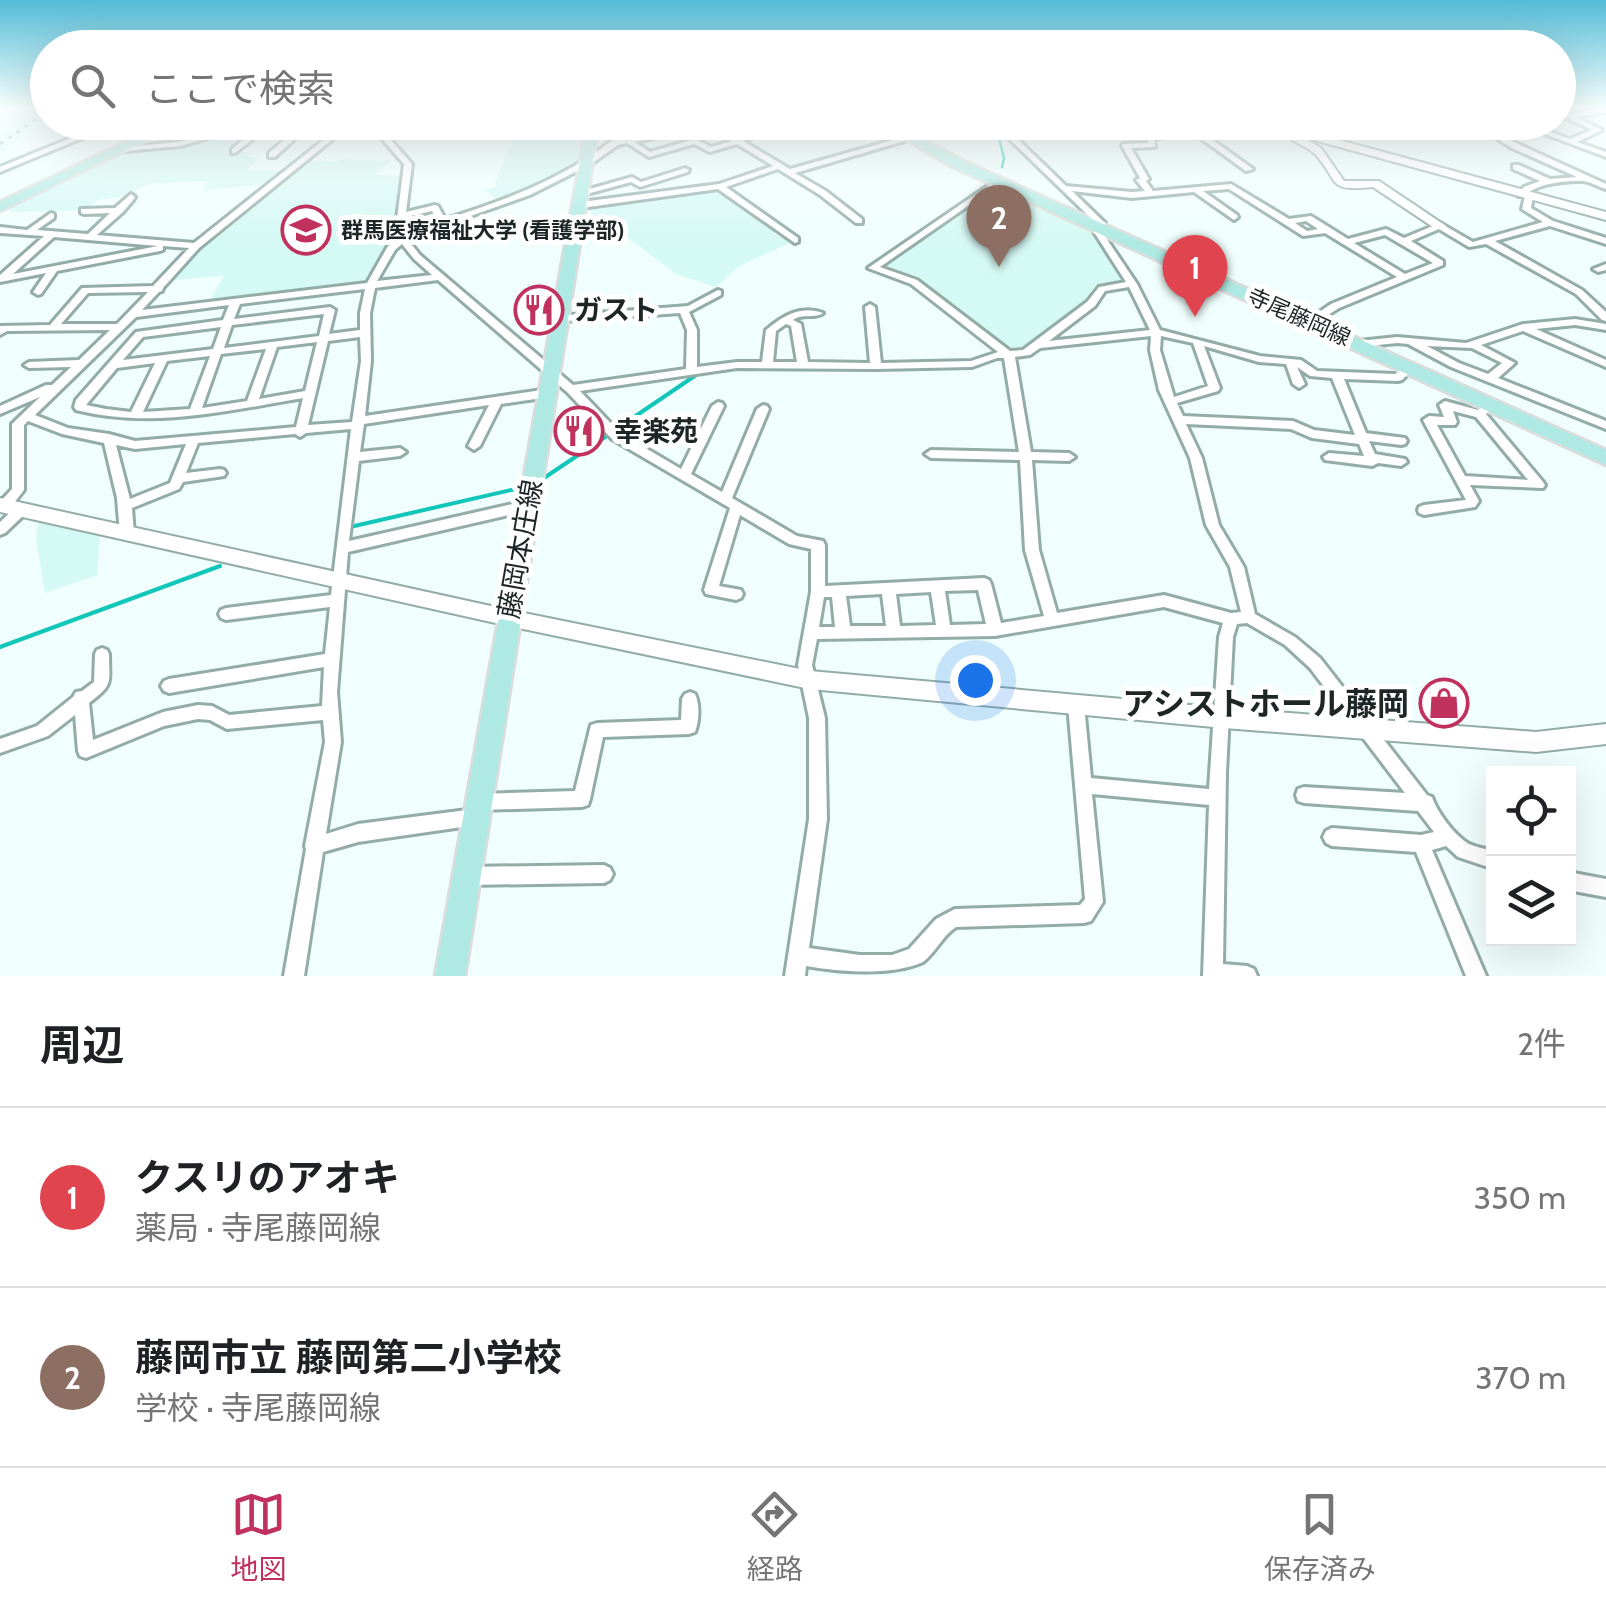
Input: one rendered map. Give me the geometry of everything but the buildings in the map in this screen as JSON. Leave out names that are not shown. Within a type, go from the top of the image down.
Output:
[{"type":"main road","points":[[0,207],[116,153]]},
{"type":"main road","name":"藤岡本庄線","points":[[450,976],[588,153]]},
{"type":"main road","name":"寺尾藤岡線","points":[[940,153],[1438,380],[1485,408],[1606,458]]},
{"type":"street","points":[[0,170],[43,153]]},
{"type":"street","points":[[0,530],[18,490],[18,424],[134,314],[196,246],[313,153]]},
{"type":"street","points":[[294,976],[334,742],[332,659],[366,361],[364,333],[370,286],[400,237],[403,215],[408,164],[398,153]]},
{"type":"street","points":[[400,237],[500,206],[601,153]]},
{"type":"street","points":[[757,153],[859,220]]},
{"type":"street","points":[[582,199],[720,186],[848,153]]},
{"type":"street","points":[[1028,153],[1101,223],[1098,232],[1132,284],[1156,332],[1156,350],[1172,401],[1196,458],[1213,525],[1238,566],[1249,617]]},
{"type":"street","points":[[1130,153],[1145,178],[1140,180],[1152,193]]},
{"type":"street","points":[[1225,153],[1249,170]]},
{"type":"street","points":[[1320,153],[1340,182],[1349,186],[1374,184],[1472,245],[1550,223]]},
{"type":"street","points":[[1374,153],[1606,216]]},
{"type":"street","points":[[1535,153],[1606,187]]},
{"type":"street","points":[[1516,167],[1551,183]]},
{"type":"street","points":[[582,199],[632,179],[640,185],[685,170]]},
{"type":"street","points":[[1586,178],[1526,187],[1526,208],[1550,223],[1606,240]]},
{"type":"street","points":[[998,181],[873,268],[889,282],[914,282],[1009,355],[1026,458],[1032,550],[1052,620]]},
{"type":"street","points":[[720,186],[795,240]]},
{"type":"street","points":[[1066,188],[1132,195],[1231,186],[1306,234],[1326,230],[1404,276]]},
{"type":"street","points":[[1194,189],[1234,217]]},
{"type":"street","points":[[89,238],[131,197]]},
{"type":"street","points":[[403,215],[435,208],[442,223]]},
{"type":"street","points":[[84,211],[120,210]]},
{"type":"street","points":[[28,233],[51,216]]},
{"type":"street","points":[[1404,241],[1440,226]]},
{"type":"street","points":[[0,230],[196,246]]},
{"type":"street","points":[[1312,322],[1335,306],[1440,263],[1386,232],[1347,242]]},
{"type":"street","points":[[1,279],[51,235]]},
{"type":"street","points":[[400,237],[551,384],[571,389],[737,365],[972,364],[996,355],[1026,353],[1091,304],[1102,289],[1132,284]]},
{"type":"street","points":[[1487,241],[1579,292],[1606,318]]},
{"type":"street","points":[[1,279],[173,245]]},
{"type":"street","points":[[38,292],[53,270]]},
{"type":"street","points":[[134,314],[438,277]]},
{"type":"street","points":[[53,328],[86,290],[159,288]]},
{"type":"street","points":[[562,318],[683,310],[718,293]]},
{"type":"street","points":[[194,410],[235,303]]},
{"type":"street","points":[[870,307],[876,366]]},
{"type":"street","points":[[300,434],[330,310],[140,334],[80,406],[101,414],[135,416],[308,394]]},
{"type":"street","points":[[683,310],[692,330],[690,367],[695,372]]},
{"type":"street","points":[[767,366],[770,330],[796,313],[818,312]]},
{"type":"street","points":[[787,320],[796,324],[802,365]]},
{"type":"street","points":[[1359,344],[1410,341],[1455,347],[1474,345],[1523,327],[1575,322],[1606,328]]},
{"type":"street","points":[[1523,327],[1606,364]]},
{"type":"street","points":[[0,332],[4,328],[118,328]]},
{"type":"street","points":[[1040,346],[1156,332],[1258,359],[1297,362],[1314,374],[1398,378],[1410,367]]},
{"type":"street","points":[[112,366],[364,333]]},
{"type":"street","points":[[1172,401],[1214,388],[1198,341]]},
{"type":"street","points":[[1410,341],[1455,365],[1606,425]]},
{"type":"street","points":[[252,402],[273,345]]},
{"type":"street","points":[[1474,345],[1510,363],[1490,378]]},
{"type":"street","points":[[135,416],[163,358]]},
{"type":"street","points":[[1297,362],[1290,366],[1299,384]]},
{"type":"street","points":[[30,365],[82,363]]},
{"type":"street","points":[[1438,380],[1455,365]]},
{"type":"street","points":[[1329,457],[1372,462],[1337,376]]},
{"type":"street","points":[[30,416],[66,430],[135,445],[300,434],[498,400],[551,384]]},
{"type":"street","points":[[0,410],[57,386]]},
{"type":"street","points":[[571,389],[616,436],[794,540],[818,544],[818,592],[805,665],[818,718],[818,819],[797,966],[898,967],[915,958],[939,924],[955,918],[1084,914],[1094,902],[1076,705]]},
{"type":"street","points":[[474,446],[498,400]]},
{"type":"street","points":[[684,476],[718,406]]},
{"type":"street","points":[[1424,510],[1471,504],[1474,500],[1461,480],[1429,420],[1451,422],[1445,406],[1485,408],[1539,485],[1461,480]]},
{"type":"street","points":[[736,594],[711,590],[731,501],[763,409]]},
{"type":"street","points":[[1180,420],[1293,425],[1312,434],[1401,442]]},
{"type":"street","points":[[109,438],[118,489],[128,504],[127,534]]},
{"type":"street","points":[[128,504],[175,486],[193,441]]},
{"type":"street","points":[[353,458],[400,452]]},
{"type":"street","points":[[931,454],[1069,458]]},
{"type":"street","points":[[1369,457],[1401,462]]},
{"type":"street","points":[[179,478],[220,473]]},
{"type":"street","points":[[9,506],[339,591],[508,618],[810,680],[1536,742],[1606,734]]},
{"type":"street","points":[[342,548],[526,506]]},
{"type":"street","points":[[818,592],[984,584],[995,630]]},
{"type":"street","points":[[937,585],[944,631]]},
{"type":"street","points":[[888,588],[894,632]]},
{"type":"street","points":[[226,614],[339,591]]},
{"type":"street","points":[[838,591],[843,632]]},
{"type":"street","points":[[811,633],[995,630],[1164,601],[1231,619],[1249,617],[1290,641],[1315,663],[1426,803],[1448,837],[1464,852],[1486,858]]},
{"type":"street","points":[[1231,619],[1226,637],[1217,798],[1213,975],[1247,976]]},
{"type":"street","points":[[0,746],[42,731],[101,684],[102,654]]},
{"type":"street","points":[[169,686],[332,659]]},
{"type":"street","points":[[80,697],[86,751],[163,719],[198,712],[212,713],[226,722],[331,712]]},
{"type":"street","points":[[314,846],[358,833],[477,810],[582,799],[598,730],[689,727],[690,700]]},
{"type":"street","points":[[1084,786],[1217,798]]},
{"type":"street","points":[[1304,795],[1426,803]]},
{"type":"street","points":[[1332,836],[1421,844],[1448,837]]},
{"type":"street","points":[[1421,844],[1476,976]]},
{"type":"street","points":[[466,876],[532,873],[550,878],[604,874]]},
{"type":"street","points":[[1576,883],[1606,888]]},
{"type":"shaded area","points":[[120,153],[251,153],[247,157],[259,158],[248,170],[285,170],[268,184],[203,190],[208,181],[146,184],[125,196],[98,200],[83,210],[2,209]]},
{"type":"shaded area","points":[[507,153],[584,153],[582,162],[502,203],[485,190],[497,186],[495,182]]},
{"type":"shaded area","name":"群馬医療福祉大学 (看護学部)","points":[[304,160],[391,161],[374,175],[404,176],[395,230],[366,281],[209,302],[224,276],[171,280],[217,230]]},
{"type":"shaded area","points":[[1002,186],[1094,228],[1128,281],[1097,287],[1088,302],[1018,350],[1007,349],[918,281],[880,270],[880,265]]},
{"type":"shaded area","points":[[720,189],[776,226],[774,234],[792,242],[739,266],[716,287],[676,274],[623,234],[585,234],[592,208]]},
{"type":"shaded area","points":[[39,521],[100,535],[97,575],[45,593],[36,539]]},
{"type":"waterway","points":[[1002,167],[1003,153]]},
{"type":"waterway","points":[[98,233],[117,217]]},
{"type":"waterway","points":[[615,430],[702,371]]},
{"type":"waterway","points":[[544,478],[608,435]]},
{"type":"waterway","points":[[350,527],[524,487]]},
{"type":"waterway","points":[[0,647],[220,566]]},
{"type":"place","name":"群馬医療福祉大学 (看護学部)","points":[[306,230]]},
{"type":"place","name":"藤岡市立 藤岡第二小学校","points":[[999,267]]},
{"type":"place","name":"ガスト","points":[[539,310]]},
{"type":"place","name":"クスリのアオキ","points":[[1195,317]]},
{"type":"place","name":"幸楽苑","points":[[579,431]]},
{"type":"place","name":"アシストホール藤岡","points":[[1444,703]]}]
